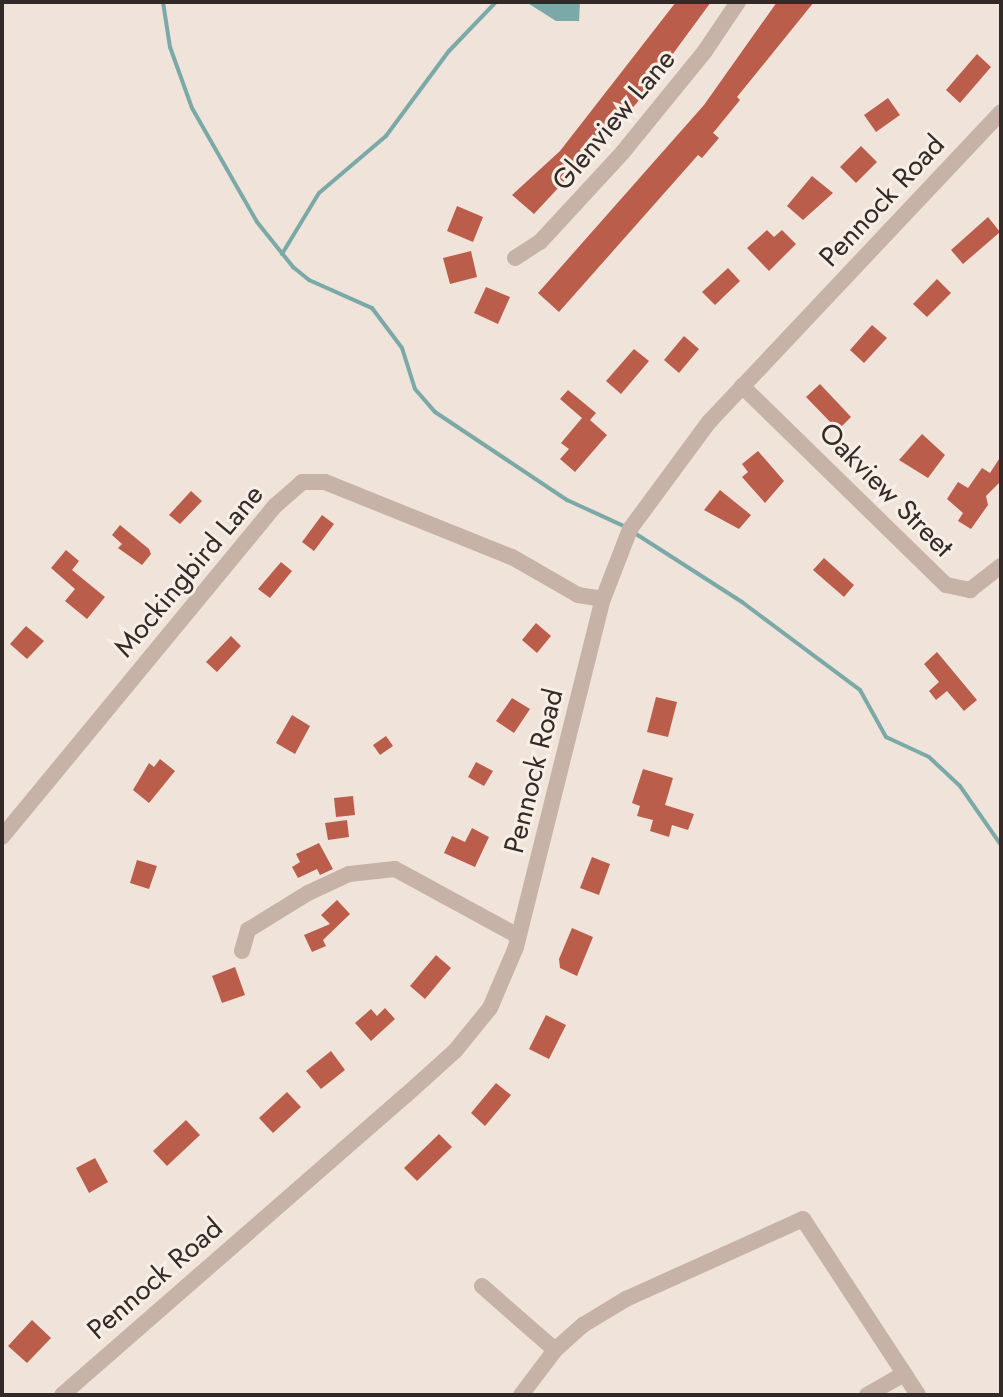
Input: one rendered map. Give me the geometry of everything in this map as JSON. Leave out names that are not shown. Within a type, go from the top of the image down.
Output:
[{"type":"street","name":"Glenview Lane","points":[[515,258],[540,242],[623,152],[705,51],[738,2]]},
{"type":"street","name":"Pennock Road","points":[[62,1395],[455,1051],[490,1008],[518,936],[603,599],[637,517],[680,455],[742,386],[1001,112]]},
{"type":"street","name":"Oakview Street","points":[[742,386],[946,585],[970,590],[1001,566]]},
{"type":"street","name":"Mockingbird Lane","points":[[2,837],[276,505],[302,482],[325,482],[512,557],[578,595],[603,599]]},
{"type":"street","points":[[242,951],[248,930],[298,898],[349,874],[395,869],[518,936]]},
{"type":"street","points":[[521,1395],[555,1350],[583,1325],[626,1299],[803,1219],[918,1395]]},
{"type":"street","points":[[482,1286],[555,1350]]},
{"type":"street","points":[[867,1395],[904,1374]]},
{"type":"water","points":[[526,2],[580,2],[579,21],[556,21]]},
{"type":"building","points":[[676,2],[711,2],[636,104],[534,214],[512,195],[560,151]]},
{"type":"building","points":[[777,2],[814,2],[737,97],[740,100],[713,133],[719,138],[702,158],[698,155],[559,312],[538,293],[704,105]]},
{"type":"building","points":[[977,54],[991,67],[960,103],[946,90]]},
{"type":"building","points":[[888,98],[900,115],[876,132],[864,115]]},
{"type":"building","points":[[861,146],[877,162],[856,183],[840,167]]},
{"type":"building","points":[[812,176],[833,193],[803,220],[787,206]]},
{"type":"building","points":[[457,206],[483,217],[473,242],[447,231]]},
{"type":"building","points":[[988,217],[1000,232],[963,264],[951,250]]},
{"type":"building","points":[[767,230],[774,237],[782,230],[796,244],[769,271],[747,248]]},
{"type":"building","points":[[471,251],[477,277],[450,284],[443,258]]},
{"type":"building","points":[[728,268],[740,281],[715,305],[702,292]]},
{"type":"building","points":[[937,279],[951,293],[927,317],[913,304]]},
{"type":"building","points":[[486,287],[510,297],[498,324],[474,313]]},
{"type":"building","points":[[872,325],[887,338],[864,363],[850,350]]},
{"type":"building","points":[[684,336],[699,349],[679,373],[664,360]]},
{"type":"building","points":[[634,349],[649,361],[621,394],[606,381]]},
{"type":"building","points":[[820,384],[851,417],[838,430],[806,397]]},
{"type":"building","points":[[568,390],[596,413],[590,420],[607,435],[575,472],[560,459],[569,449],[561,443],[582,418],[560,399]]},
{"type":"building","points":[[922,434],[945,455],[928,478],[899,460]]},
{"type":"building","points":[[758,451],[784,481],[765,503],[742,477],[748,472],[742,464]]},
{"type":"building","points":[[1001,456],[1001,481],[986,496],[988,505],[971,529],[958,521],[963,513],[947,499],[958,482],[968,488],[982,468],[990,473]]},
{"type":"building","points":[[720,490],[751,515],[739,529],[704,510]]},
{"type":"building","points":[[191,491],[202,501],[180,524],[169,515]]},
{"type":"building","points":[[322,515],[334,524],[314,551],[302,542]]},
{"type":"building","points":[[120,525],[149,549],[151,554],[142,565],[118,548],[122,544],[112,535]]},
{"type":"building","points":[[66,550],[79,561],[72,570],[105,597],[87,619],[65,601],[75,589],[51,568]]},
{"type":"building","points":[[824,558],[854,585],[844,597],[813,570]]},
{"type":"building","points":[[281,562],[292,571],[270,598],[258,589]]},
{"type":"building","points":[[536,623],[551,636],[537,653],[522,640]]},
{"type":"building","points":[[26,626],[44,641],[27,659],[10,644]]},
{"type":"building","points":[[231,636],[241,646],[217,672],[206,662]]},
{"type":"building","points":[[937,652],[977,700],[964,711],[947,691],[936,700],[929,691],[939,682],[924,664]]},
{"type":"building","points":[[656,697],[677,702],[668,737],[647,732]]},
{"type":"building","points":[[512,698],[530,709],[514,733],[496,721]]},
{"type":"building","points":[[292,715],[310,726],[295,754],[276,743]]},
{"type":"building","points":[[386,736],[393,746],[380,755],[373,745]]},
{"type":"building","points":[[160,759],[175,771],[149,803],[133,790],[149,763],[154,767]]},
{"type":"building","points":[[476,762],[493,771],[484,786],[468,777]]},
{"type":"building","points":[[643,769],[673,778],[665,805],[694,814],[688,830],[672,825],[669,837],[650,831],[653,820],[637,816],[640,806],[632,803]]},
{"type":"building","points":[[353,796],[355,815],[336,817],[334,798]]},
{"type":"building","points":[[347,820],[349,837],[328,840],[325,823]]},
{"type":"building","points":[[472,828],[489,837],[475,867],[444,853],[452,836],[465,842]]},
{"type":"building","points":[[319,843],[333,869],[320,875],[317,869],[298,878],[292,867],[300,862],[296,854]]},
{"type":"building","points":[[592,857],[610,864],[599,895],[580,888]]},
{"type":"building","points":[[137,860],[157,866],[149,889],[130,883]]},
{"type":"building","points":[[337,900],[350,914],[323,940],[326,946],[312,952],[304,935],[330,924],[321,915]]},
{"type":"building","points":[[572,928],[593,937],[577,976],[560,968],[559,959]]},
{"type":"building","points":[[436,955],[451,968],[425,999],[410,986]]},
{"type":"building","points":[[235,967],[245,995],[222,1003],[212,976]]},
{"type":"building","points":[[385,1008],[395,1019],[371,1041],[355,1023],[371,1009],[377,1016]]},
{"type":"building","points":[[546,1015],[566,1025],[549,1059],[529,1049]]},
{"type":"building","points":[[331,1051],[345,1070],[321,1089],[306,1071]]},
{"type":"building","points":[[496,1083],[511,1095],[485,1126],[471,1113]]},
{"type":"building","points":[[287,1092],[301,1107],[273,1133],[259,1118]]},
{"type":"building","points":[[186,1120],[200,1135],[167,1166],[153,1151]]},
{"type":"building","points":[[439,1134],[452,1147],[417,1181],[404,1168]]},
{"type":"building","points":[[95,1158],[108,1182],[89,1193],[76,1168]]},
{"type":"building","points":[[32,1320],[51,1338],[27,1363],[8,1346]]},
{"type":"waterway","points":[[163,2],[170,47],[192,108],[257,222],[293,267],[309,280],[372,308],[402,348],[415,389],[435,412],[567,500],[626,527]]},
{"type":"waterway","points":[[282,254],[319,193],[386,136],[449,51],[496,2]]},
{"type":"waterway","points":[[633,532],[742,602],[860,690],[886,737],[929,757],[960,786],[1001,845]]}]
